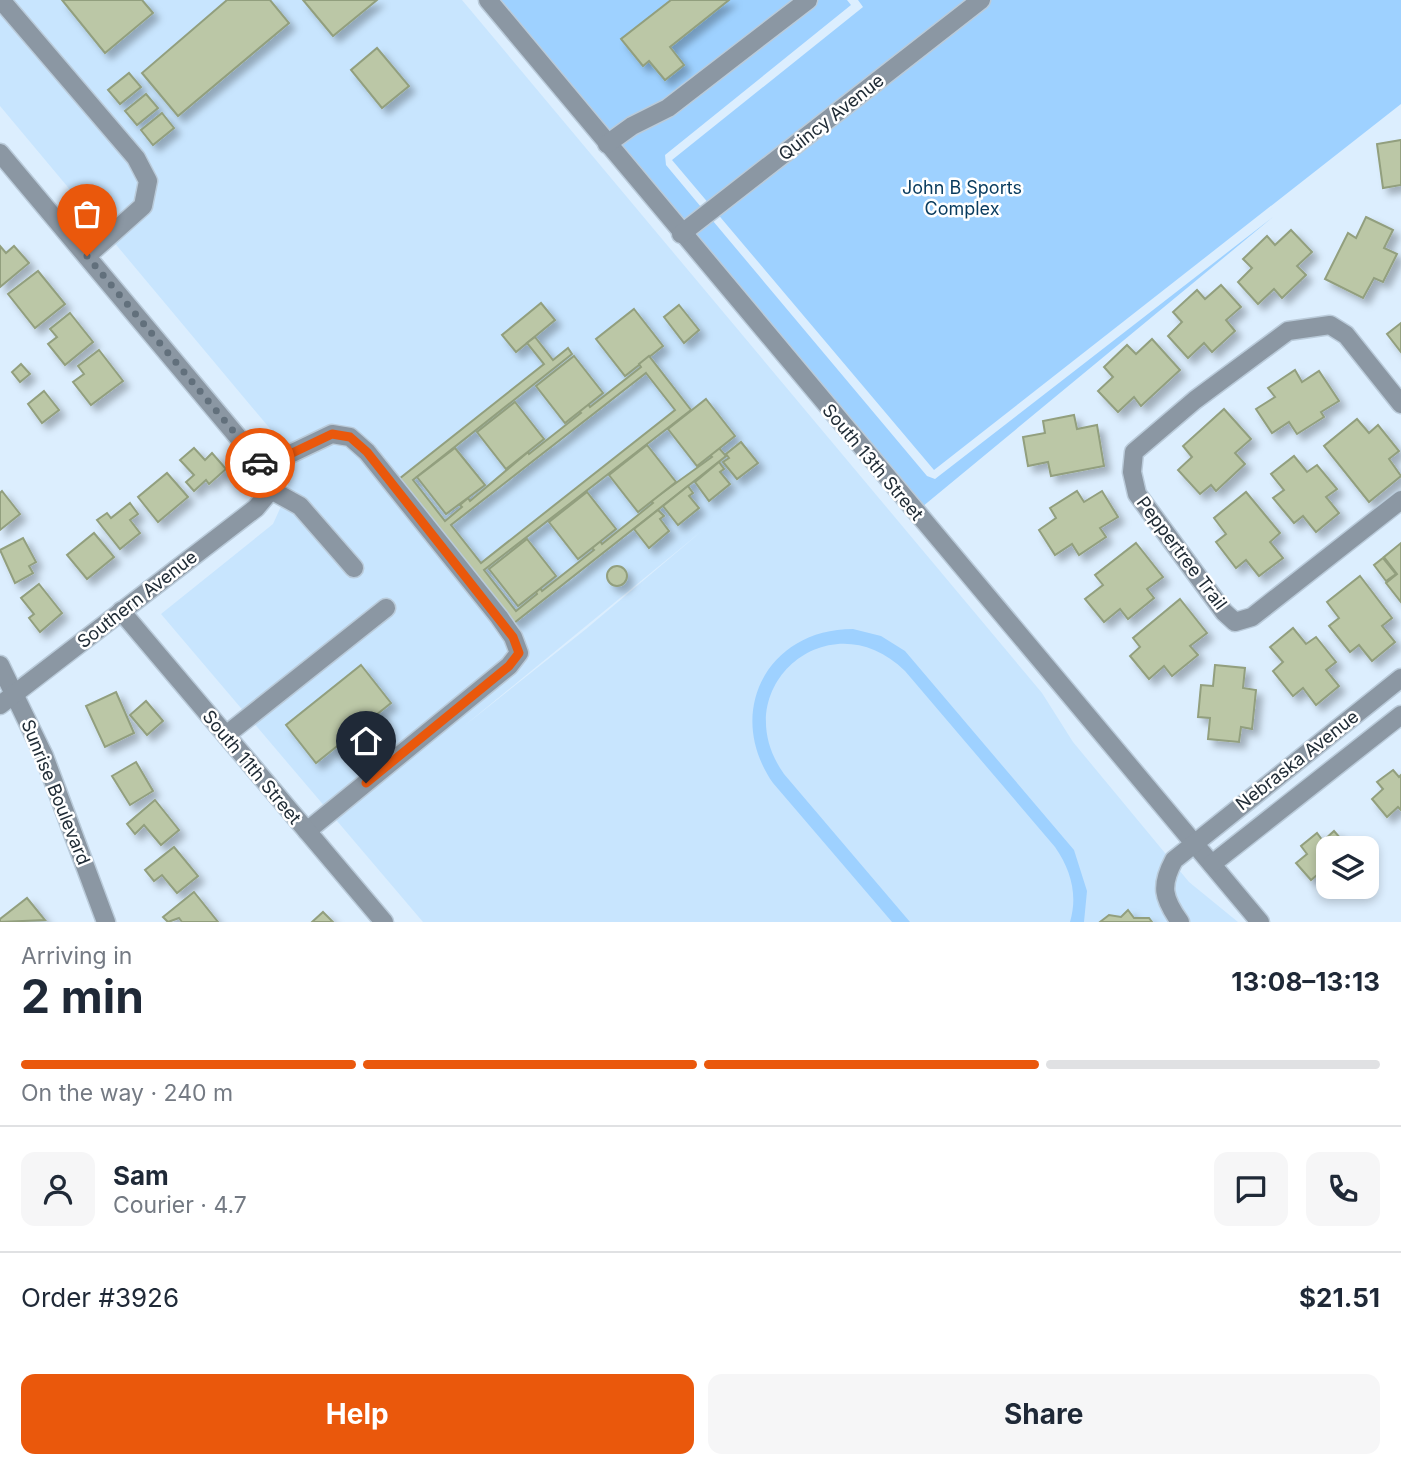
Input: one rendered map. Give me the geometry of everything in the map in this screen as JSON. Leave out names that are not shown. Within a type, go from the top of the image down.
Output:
[{"type":"street","points":[[1,0],[136,158],[148,181],[144,206],[87,256]]},
{"type":"street","name":"South 13th Street","points":[[488,0],[681,234],[1260,922]]},
{"type":"street","points":[[607,144],[632,126],[668,108],[808,0]]},
{"type":"street","name":"Quincy Avenue","points":[[681,234],[981,0]]},
{"type":"street","points":[[0,153],[263,467],[271,490],[300,506],[354,568]]},
{"type":"street","name":"Peppertree Trail","points":[[1401,404],[1346,335],[1330,326],[1288,331],[1195,400],[1134,452],[1132,472],[1137,494],[1224,612],[1235,622],[1252,617],[1401,500]]},
{"type":"street","points":[[263,467],[332,434],[350,437],[367,452],[499,617],[513,637],[519,653],[509,666],[307,831]]},
{"type":"street","name":"Southern Avenue","points":[[0,705],[256,508],[271,490]]},
{"type":"street","points":[[226,735],[386,608]]},
{"type":"street","name":"South 11th Street","points":[[121,611],[384,922]]},
{"type":"street","name":"Sunrise Boulevard","points":[[0,665],[44,757],[106,922]]},
{"type":"street","name":"Nebraska Avenue","points":[[1180,922],[1168,904],[1164,886],[1174,860],[1401,678]]},
{"type":"street","name":"Nebraska Avenue","points":[[1212,864],[1401,715]]},
{"type":"street","points":[[1304,755],[1322,778]]},
{"type":"shaded area","points":[[0,0],[462,0],[1042,693],[1073,742],[1189,882],[1238,922],[423,922],[161,614],[273,524],[288,491],[288,463],[277,437],[0,106]],"holes":[[[703,530],[586,629],[464,726]]]},
{"type":"green space","points":[[498,0],[847,0],[851,5],[665,155],[666,165],[701,207],[682,222]]},
{"type":"green space","name":"John B Sports Complex","points":[[858,0],[1401,0],[1401,104],[934,470],[672,160],[863,7]]},
{"type":"green space","points":[[1273,217],[922,507],[694,236],[713,221],[927,476],[935,479]]},
{"type":"green space","points":[[853,629],[881,636],[905,651],[1074,850],[1087,891],[1084,922],[1070,922],[1072,883],[1055,847],[905,671],[876,651],[846,644],[818,648],[794,663],[776,684],[767,711],[769,742],[784,774],[910,922],[892,922],[773,783],[759,756],[753,729],[754,704],[762,680],[777,659],[797,643],[823,633]]},
{"type":"building","points":[[62,0],[142,0],[153,13],[105,53]]},
{"type":"building","points":[[227,0],[270,0],[289,23],[178,116],[142,73]]},
{"type":"building","points":[[303,0],[377,0],[333,36]]},
{"type":"building","points":[[671,0],[729,0],[670,47],[684,65],[665,80],[649,61],[643,66],[621,39]]},
{"type":"building","points":[[377,48],[409,86],[382,108],[351,70]]},
{"type":"building","points":[[129,73],[141,87],[120,104],[108,90]]},
{"type":"building","points":[[146,94],[158,108],[137,125],[125,111]]},
{"type":"building","points":[[162,113],[174,128],[153,145],[141,130]]},
{"type":"building","points":[[1401,140],[1401,185],[1383,188],[1377,144]]},
{"type":"building","points":[[1366,217],[1393,230],[1384,248],[1397,254],[1383,282],[1374,278],[1363,298],[1325,279],[1348,233],[1356,238]]},
{"type":"building","points":[[1291,230],[1312,252],[1297,266],[1306,275],[1282,298],[1274,289],[1258,304],[1238,282],[1252,268],[1243,259],[1267,236],[1275,245]]},
{"type":"building","points":[[0,246],[6,253],[14,246],[29,263],[0,287]]},
{"type":"building","points":[[38,271],[65,304],[35,328],[8,294]]},
{"type":"building","points":[[1221,285],[1241,307],[1226,320],[1235,331],[1212,352],[1204,343],[1188,358],[1168,336],[1182,322],[1173,312],[1197,290],[1205,299]]},
{"type":"building","points":[[541,303],[555,320],[516,352],[502,335]]},
{"type":"building","points":[[679,305],[699,330],[684,343],[664,317]]},
{"type":"building","points":[[634,309],[663,346],[625,376],[596,339]]},
{"type":"building","points":[[70,313],[93,342],[65,365],[48,344],[57,337],[50,329]]},
{"type":"building","points":[[1401,323],[1401,352],[1387,334]]},
{"type":"building","points":[[535,337],[553,360],[568,348],[572,354],[413,480],[445,521],[462,507],[460,505],[468,498],[470,501],[528,452],[529,454],[581,413],[579,411],[588,404],[590,407],[641,367],[639,364],[649,356],[691,410],[484,570],[516,611],[537,594],[540,588],[542,591],[594,550],[592,548],[600,541],[602,544],[653,503],[651,501],[712,457],[710,455],[719,448],[726,456],[514,623],[394,483],[544,364],[527,343]],"holes":[[[646,373],[675,410],[481,563],[451,525]]]},
{"type":"building","points":[[1152,339],[1180,370],[1141,406],[1134,397],[1118,412],[1098,391],[1113,377],[1104,367],[1127,345],[1136,354]]},
{"type":"building","points":[[99,350],[123,381],[91,405],[73,382],[84,374],[78,366]]},
{"type":"building","points":[[574,356],[603,393],[565,423],[536,386]]},
{"type":"building","points":[[21,364],[30,374],[20,382],[12,372]]},
{"type":"building","points":[[1295,370],[1302,382],[1319,371],[1339,401],[1321,412],[1324,417],[1297,434],[1289,422],[1272,433],[1256,409],[1275,397],[1268,388]]},
{"type":"building","points":[[44,391],[59,410],[42,423],[28,404]]},
{"type":"building","points":[[706,399],[735,436],[697,466],[668,429]]},
{"type":"building","points":[[515,402],[544,439],[506,469],[477,432]]},
{"type":"building","points":[[1224,409],[1251,439],[1235,453],[1245,464],[1216,491],[1211,485],[1200,494],[1178,470],[1192,457],[1183,446]]},
{"type":"building","points":[[1074,415],[1077,429],[1097,425],[1104,466],[1051,476],[1048,462],[1028,466],[1023,437],[1045,433],[1043,421]]},
{"type":"building","points":[[1357,419],[1369,433],[1378,425],[1399,451],[1389,459],[1401,476],[1369,502],[1324,446]]},
{"type":"building","points":[[741,442],[758,463],[737,479],[723,462],[729,458],[726,454]]},
{"type":"building","points":[[647,445],[676,482],[638,512],[609,475]]},
{"type":"building","points":[[194,448],[205,460],[212,453],[226,469],[209,484],[206,480],[194,491],[186,482],[194,475],[180,460]]},
{"type":"building","points":[[455,448],[485,485],[446,514],[417,477]]},
{"type":"building","points":[[1294,456],[1307,472],[1317,465],[1337,489],[1326,497],[1339,513],[1316,532],[1303,516],[1294,523],[1273,498],[1284,490],[1271,474]]},
{"type":"building","points":[[719,462],[724,469],[720,472],[730,484],[709,501],[695,482]]},
{"type":"building","points":[[167,473],[188,497],[158,522],[138,497]]},
{"type":"building","points":[[688,486],[693,493],[689,496],[699,508],[678,525],[663,506]]},
{"type":"building","points":[[2,491],[20,514],[0,530],[0,493]]},
{"type":"building","points":[[1077,491],[1084,502],[1102,491],[1118,517],[1100,528],[1106,537],[1079,555],[1072,544],[1055,555],[1039,530],[1056,518],[1050,508]]},
{"type":"building","points":[[587,492],[616,529],[578,559],[549,522]]},
{"type":"building","points":[[1246,492],[1280,533],[1270,542],[1283,558],[1259,576],[1246,560],[1236,568],[1216,542],[1226,534],[1214,518]]},
{"type":"building","points":[[130,503],[138,514],[130,520],[140,533],[120,549],[97,520],[107,513],[111,518]]},
{"type":"building","points":[[658,510],[664,516],[660,519],[669,531],[649,548],[634,529]]},
{"type":"building","points":[[94,533],[114,557],[87,579],[67,555]]},
{"type":"building","points":[[23,538],[36,562],[29,566],[33,573],[15,583],[0,550]]},
{"type":"building","points":[[527,539],[556,576],[518,606],[489,569]]},
{"type":"building","points":[[1136,543],[1163,577],[1147,589],[1154,598],[1128,619],[1120,609],[1104,622],[1085,599],[1103,585],[1095,575]]},
{"type":"building","points":[[1401,543],[1401,602],[1386,583],[1397,574],[1384,557]]},
{"type":"building","points":[[1383,558],[1396,574],[1386,581],[1374,565]]},
{"type":"building","points":[[617,566],[624,569],[627,576],[624,583],[617,586],[610,583],[607,576],[610,569]]},
{"type":"building","points":[[1360,576],[1392,618],[1382,626],[1395,642],[1372,661],[1359,645],[1350,652],[1329,626],[1339,618],[1327,602]]},
{"type":"building","points":[[39,584],[62,613],[40,632],[29,618],[34,614],[21,598]]},
{"type":"building","points":[[1180,599],[1207,633],[1190,646],[1198,655],[1172,676],[1164,666],[1149,679],[1130,656],[1140,647],[1133,638]]},
{"type":"building","points":[[1293,628],[1306,644],[1316,637],[1336,662],[1326,670],[1339,686],[1316,705],[1303,688],[1293,696],[1273,671],[1283,662],[1270,647]]},
{"type":"building","points":[[361,665],[391,703],[316,763],[286,725]]},
{"type":"building","points":[[1215,665],[1245,668],[1243,688],[1256,690],[1252,729],[1241,727],[1239,742],[1208,739],[1210,718],[1198,717],[1201,685],[1213,686]]},
{"type":"building","points":[[116,692],[134,733],[105,747],[86,706]]},
{"type":"building","points":[[146,701],[163,721],[147,735],[130,715]]},
{"type":"building","points":[[136,762],[153,791],[130,805],[112,776]]},
{"type":"building","points":[[1393,770],[1399,777],[1401,775],[1401,810],[1398,807],[1387,817],[1372,799],[1383,789],[1377,782]]},
{"type":"building","points":[[155,800],[179,830],[161,845],[144,825],[135,834],[127,824]]},
{"type":"building","points":[[1317,833],[1319,836],[1316,836],[1316,876],[1311,880],[1296,863],[1307,854],[1301,846]]},
{"type":"building","points":[[174,847],[198,876],[177,893],[162,875],[154,881],[145,870]]},
{"type":"building","points":[[194,892],[218,922],[182,922],[179,918],[168,922],[163,917]]},
{"type":"building","points":[[27,898],[45,920],[0,922],[0,919]]},
{"type":"building","points":[[1128,910],[1134,918],[1149,918],[1152,922],[1100,922],[1109,915],[1121,917]]},
{"type":"building","points":[[323,912],[333,922],[312,922]]},
{"type":"way so far","points":[[87,256],[260,463]]},
{"type":"route","points":[[260,463],[263,467],[332,434],[350,437],[367,452],[499,617],[513,637],[519,653],[509,666],[366,783]]}]
